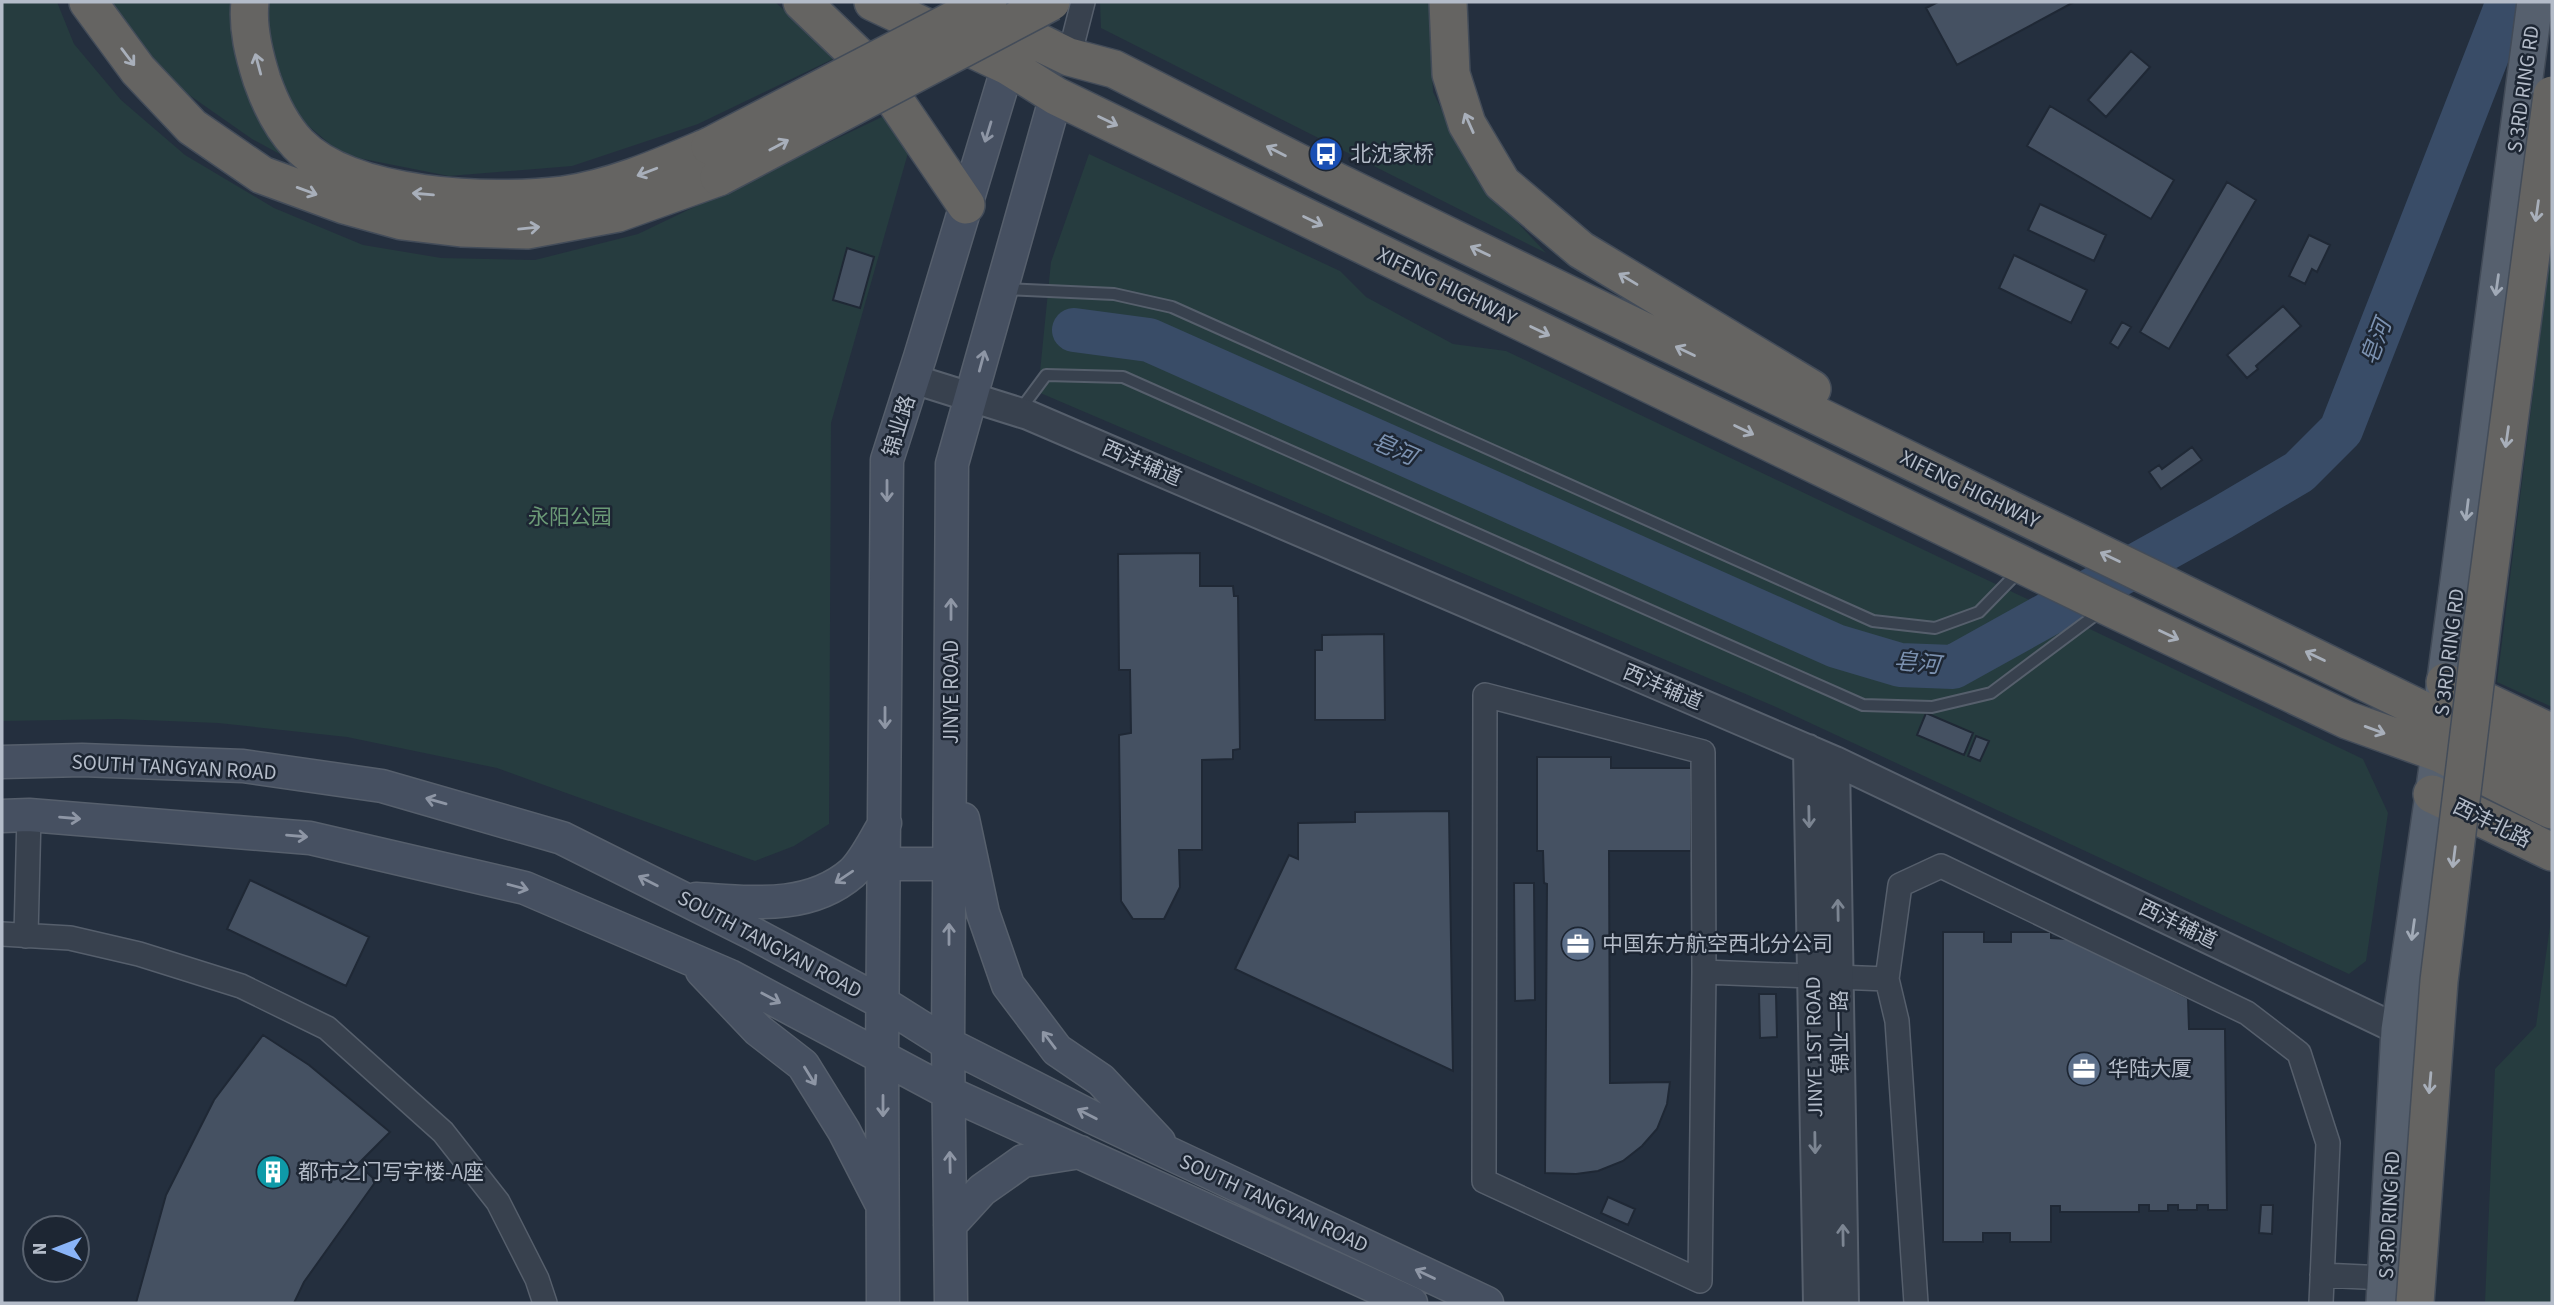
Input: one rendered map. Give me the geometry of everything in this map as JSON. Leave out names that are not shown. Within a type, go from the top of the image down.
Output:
[{"type":"highway","points":[[88,2],[138,70],[192,127],[262,175],[355,209],[402,222],[461,228],[527,230],[618,213],[714,162],[988,2]]},
{"type":"highway","points":[[250,2],[248,18],[257,63],[272,108],[299,145],[341,174],[409,192],[479,198],[564,194],[640,175],[714,162],[1051,2]]},
{"type":"highway","points":[[802,2],[877,74],[966,205]]},
{"type":"highway","name":"XIFENG HIGHWAY","points":[[873,2],[1008,66],[1056,96],[2024,565]]},
{"type":"highway","name":"XIFENG HIGHWAY","points":[[956,2],[1069,57],[1114,69],[1323,175],[2188,594],[2442,699]]},
{"type":"highway","points":[[1448,2],[1451,74],[1467,124],[1502,183],[1581,250],[2023,515]]},
{"type":"highway","name":"S 3RD RING RD","points":[[2415,1303],[2439,981],[2480,641],[2552,95]]},
{"type":"highway","points":[[2024,565],[2347,720],[2438,753],[2552,810]]},
{"type":"highway","points":[[2442,699],[2552,733]]},
{"type":"highway","points":[[2442,699],[2552,773]]},
{"type":"highway","name":"西沣北路","points":[[2432,794],[2552,852]]},
{"type":"main road","name":"S 3RD RING RD","points":[[2385,1290],[2399,1030],[2438,753],[2442,699],[2535,2]]},
{"type":"main road","name":"锦业路","points":[[885,823],[887,460],[1008,66]]},
{"type":"main road","name":"JINYE ROAD","points":[[951,1303],[948,1044],[952,464],[1056,96]]},
{"type":"main road","name":"SOUTH TANGYAN ROAD","points":[[2,762],[82,760],[243,766],[382,786],[562,838],[883,1003],[948,1044],[1487,1303]]},
{"type":"main road","points":[[950,760],[983,913],[1008,985],[1057,1050],[1101,1080],[1170,1153]]},
{"type":"main road","name":"SOUTH TANGYAN ROAD","points":[[15,816],[310,838],[525,888],[730,976],[949,1093],[1411,1303]]},
{"type":"main road","points":[[883,1303],[885,823]]},
{"type":"main road","points":[[684,899],[767,903],[814,896],[853,872],[885,823]]},
{"type":"main road","points":[[885,864],[949,864]]},
{"type":"main road","points":[[692,960],[758,1030],[803,1065],[844,1130],[883,1208]]},
{"type":"main road","points":[[950,1225],[982,1190],[1023,1161],[1080,1153]]},
{"type":"street","points":[[1069,57],[1083,2]]},
{"type":"street","name":"西沣辅道","points":[[913,379],[1019,412],[1808,749],[2399,1030]]},
{"type":"street","points":[[1485,695],[1703,752],[1704,972],[1700,1281],[1485,1181],[1485,695]]},
{"type":"street","name":"JINYE 1ST ROAD","points":[[1808,749],[1826,976],[1818,1303]]},
{"type":"street","name":"锦业一路","points":[[1835,761],[1826,976],[1844,1303]]},
{"type":"street","points":[[15,816],[26,936]]},
{"type":"street","points":[[1916,1303],[1897,1021],[1887,979],[1900,885],[1941,866],[2247,1013],[2298,1053],[2328,1143],[2321,1303]]},
{"type":"street","points":[[2,934],[70,938],[152,958],[241,986],[327,1028],[443,1132],[498,1202],[537,1279],[545,1303]]},
{"type":"street","points":[[1704,972],[1887,979]]},
{"type":"street","points":[[2322,1275],[2385,1290]]},
{"type":"lane","points":[[1002,289],[1114,294],[1172,307],[1873,621],[1935,628],[1979,612],[2024,565]]},
{"type":"lane","points":[[1019,412],[1046,375],[1122,377],[1863,705],[1932,707],[1991,693],[2107,606]]},
{"type":"green space","name":"永阳公园","points":[[2,2],[57,2],[74,44],[121,100],[185,155],[274,208],[363,245],[441,258],[535,260],[638,234],[886,115],[910,146],[831,423],[829,824],[794,846],[755,861],[497,768],[347,737],[218,723],[119,719],[2,721]]},
{"type":"green space","points":[[101,2],[239,2],[300,165],[252,139],[182,90]]},
{"type":"green space","points":[[266,2],[775,2],[837,57],[698,124],[572,166],[449,176],[343,155],[293,113],[271,57]]},
{"type":"green space","points":[[1100,2],[1429,2],[1433,92],[1474,176],[1546,253],[1101,28]]},
{"type":"green space","points":[[1089,154],[1340,271],[1366,297],[1453,344],[1506,351],[2363,759],[2388,813],[2366,961],[2349,974],[1776,707],[1038,392],[1051,262]]},
{"type":"green space","points":[[2552,241],[2552,707],[2497,682]]},
{"type":"green space","points":[[2552,912],[2552,1303],[2485,1303],[2495,1069],[2536,1026]]},
{"type":"building","points":[[1938,2],[2074,2],[1957,65],[1926,8]]},
{"type":"building","points":[[2131,51],[2150,67],[2106,117],[2088,100]]},
{"type":"building","points":[[2050,106],[2174,180],[2151,219],[2027,146]]},
{"type":"building","points":[[2227,182],[2256,200],[2169,349],[2140,332]]},
{"type":"building","points":[[2040,204],[2106,235],[2094,261],[2028,230]]},
{"type":"building","points":[[2309,235],[2330,245],[2317,272],[2312,269],[2305,284],[2289,276]]},
{"type":"building","points":[[847,248],[874,257],[860,308],[833,300]]},
{"type":"building","points":[[2014,255],[2087,290],[2071,323],[1999,288]]},
{"type":"building","points":[[2283,306],[2301,326],[2256,366],[2258,369],[2247,378],[2227,355]]},
{"type":"building","points":[[2122,322],[2131,327],[2118,348],[2110,343]]},
{"type":"building","points":[[2192,447],[2202,460],[2161,489],[2149,472],[2159,465],[2162,469]]},
{"type":"building","points":[[1200,553],[1200,586],[1233,586],[1234,596],[1238,596],[1240,749],[1233,750],[1233,759],[1202,760],[1202,850],[1179,850],[1180,887],[1164,919],[1133,919],[1121,901],[1119,735],[1131,733],[1130,670],[1119,670],[1118,554]]},
{"type":"building","points":[[1384,634],[1385,720],[1315,720],[1315,650],[1322,650],[1322,635]]},
{"type":"building","points":[[1926,713],[1973,733],[1964,755],[1917,735]]},
{"type":"building","points":[[1976,736],[1989,741],[1980,761],[1968,756]]},
{"type":"building","name":"中国东方航空西北分公司","points":[[1537,757],[1611,757],[1611,768],[1691,768],[1691,851],[1609,851],[1610,1083],[1670,1082],[1667,1104],[1657,1129],[1623,1161],[1598,1171],[1576,1174],[1545,1173],[1547,884],[1544,883],[1543,851],[1537,851]]},
{"type":"building","points":[[1449,811],[1453,1071],[1235,969],[1289,855],[1298,859],[1298,823],[1355,822],[1355,812]]},
{"type":"building","points":[[250,880],[369,937],[346,986],[227,929]]},
{"type":"building","points":[[1514,883],[1534,883],[1535,1000],[1515,1001]]},
{"type":"building","name":"华陆大厦","points":[[1943,932],[1984,932],[1984,942],[2011,942],[2011,932],[2051,932],[2051,938],[2069,939],[2188,998],[2189,1029],[2225,1029],[2227,1210],[2208,1210],[2208,1205],[2197,1205],[2197,1210],[2178,1210],[2178,1205],[2168,1205],[2168,1211],[2149,1211],[2149,1205],[2139,1205],[2139,1212],[2060,1212],[2060,1206],[2051,1206],[2051,1242],[2010,1242],[2010,1233],[1983,1233],[1983,1242],[1943,1242]]},
{"type":"building","points":[[1759,994],[1776,994],[1777,1037],[1760,1038]]},
{"type":"building","name":"都市之门写字楼-A座","points":[[263,1035],[309,1065],[390,1132],[358,1164],[376,1181],[304,1282],[294,1303],[136,1303],[166,1195],[214,1100]]},
{"type":"building","points":[[1608,1197],[1635,1209],[1628,1225],[1601,1213]]},
{"type":"building","points":[[2261,1205],[2273,1205],[2272,1234],[2259,1233]]},
{"type":"waterway","name":"皂河","points":[[1074,330],[1149,340],[1836,646],[1900,665],[1953,667],[2299,472],[2341,430],[2508,2]]},
{"type":"place","name":"北沈家桥","points":[[1326,154]]},
{"type":"place","name":"中国东方航空西北分公司","points":[[1578,944]]},
{"type":"place","name":"华陆大厦","points":[[2084,1069]]},
{"type":"place","name":"都市之门写字楼-A座","points":[[273,1172]]}]
